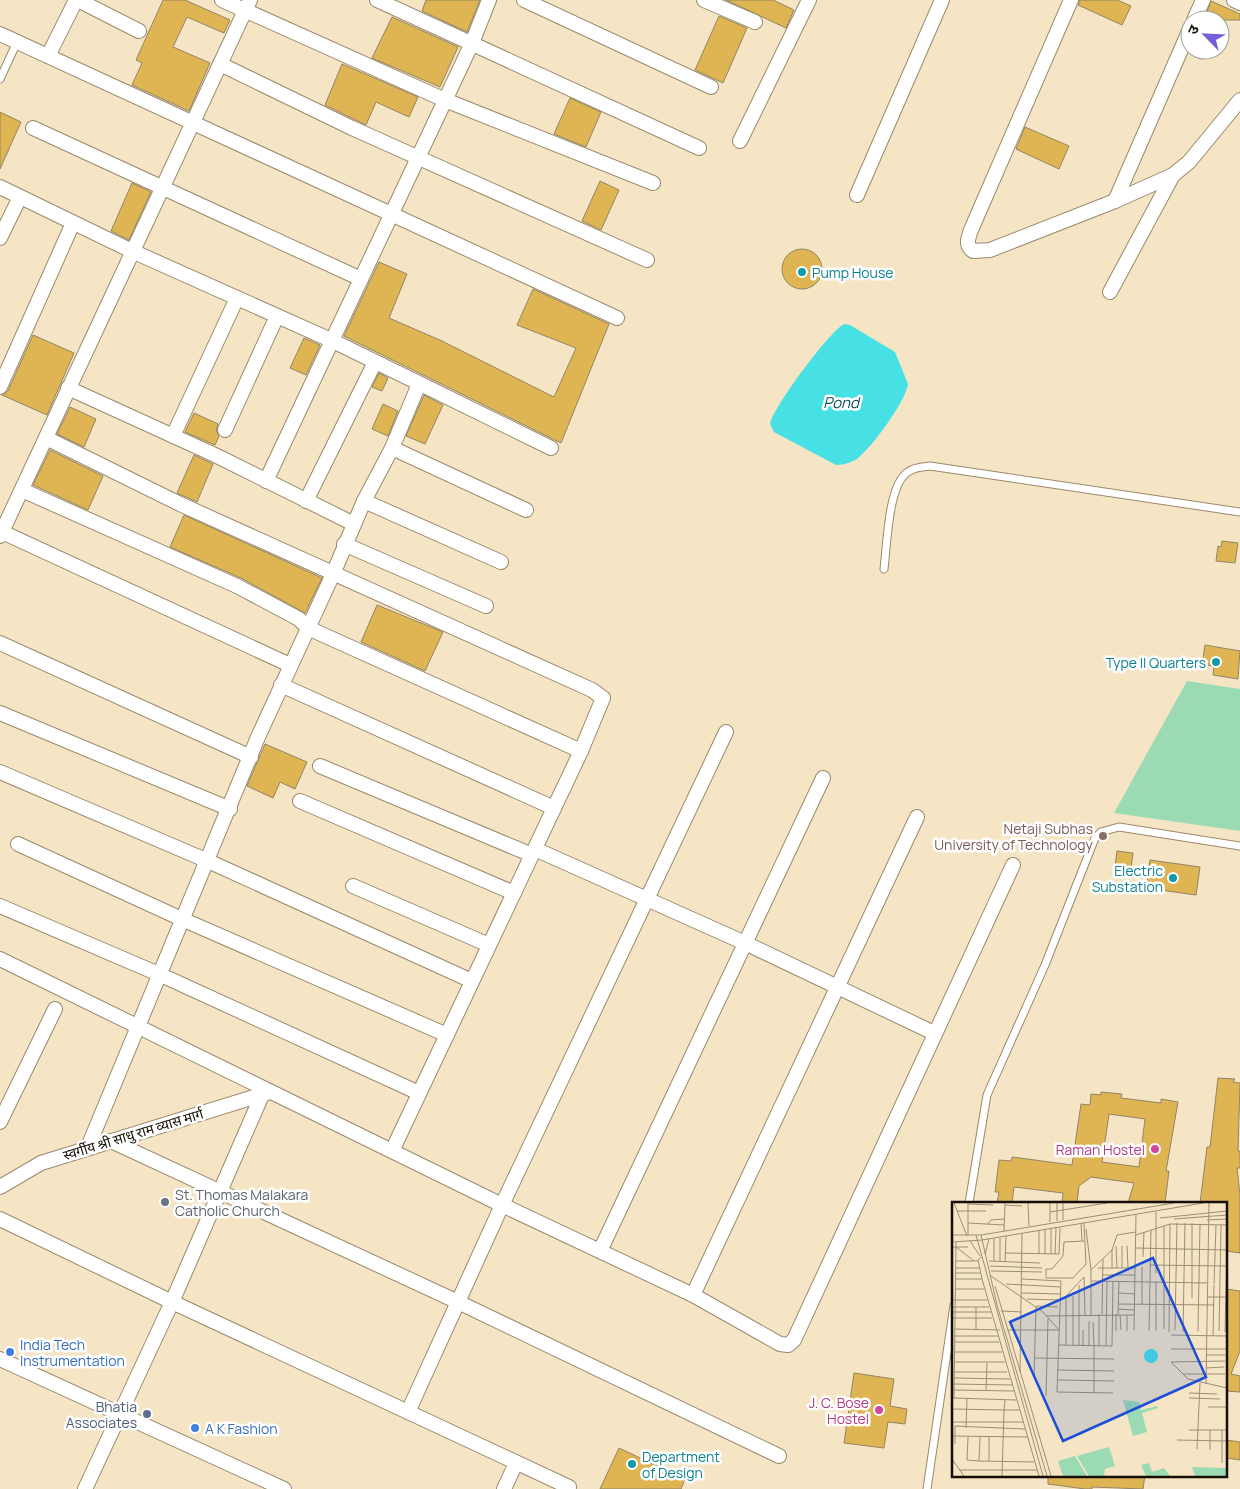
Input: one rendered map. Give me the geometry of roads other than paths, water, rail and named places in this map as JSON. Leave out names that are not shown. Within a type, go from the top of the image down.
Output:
[{"type":"street","points":[[48,56],[77,0],[139,31]]},
{"type":"street","points":[[222,0],[248,5],[445,100],[653,184]]},
{"type":"street","points":[[377,0],[699,148]]},
{"type":"street","points":[[266,481],[472,43],[489,0]]},
{"type":"street","points":[[524,0],[711,86]]},
{"type":"street","points":[[704,0],[755,22]]},
{"type":"street","points":[[740,141],[809,0]]},
{"type":"street","points":[[857,195],[942,0]]},
{"type":"street","points":[[1072,0],[971,230],[968,247],[973,252],[990,250],[1115,201],[1173,175],[1189,162],[1240,100]]},
{"type":"street","points":[[1234,0],[1240,2]]},
{"type":"street","points":[[248,5],[1,533],[290,665]]},
{"type":"street","points":[[0,34],[617,318]]},
{"type":"street","points":[[1115,201],[1180,52]]},
{"type":"street","points":[[220,64],[352,128],[647,260]]},
{"type":"street","points":[[33,128],[361,279]]},
{"type":"street","points":[[1110,292],[1173,175]]},
{"type":"street","points":[[0,187],[132,251],[333,341],[551,448]]},
{"type":"street","points":[[0,238],[20,197]]},
{"type":"street","points":[[0,387],[73,223]]},
{"type":"street","points":[[173,436],[237,298]]},
{"type":"street","points":[[225,430],[277,316]]},
{"type":"street","points":[[306,501],[375,362]]},
{"type":"street","points":[[88,1147],[290,665],[334,574],[344,544],[392,448],[419,384]]},
{"type":"street","points":[[68,388],[173,436],[354,524]]},
{"type":"street","points":[[46,438],[180,504],[599,694],[603,698],[581,751],[392,1151]]},
{"type":"street","points":[[392,448],[526,510]]},
{"type":"street","points":[[22,490],[237,586],[299,619],[308,628],[581,751]]},
{"type":"street","points":[[364,502],[501,562]]},
{"type":"street","points":[[344,544],[486,606]]},
{"type":"street","points":[[0,643],[251,757]]},
{"type":"street","points":[[281,686],[554,808]]},
{"type":"street","points":[[0,713],[230,809]]},
{"type":"street","points":[[408,1412],[502,1205],[726,732]]},
{"type":"street","points":[[320,766],[533,852],[745,943],[934,1032]]},
{"type":"street","points":[[0,772],[208,861],[472,981]]},
{"type":"street","points":[[600,1251],[823,778]]},
{"type":"street","points":[[300,801],[514,893]]},
{"type":"street","points":[[693,1295],[917,816]]},
{"type":"street","points":[[18,844],[184,920],[447,1035]]},
{"type":"street","points":[[0,959],[266,1093],[693,1295],[780,1344],[788,1345],[794,1340],[934,1032],[1013,865]]},
{"type":"street","points":[[353,886],[489,945]]},
{"type":"street","points":[[0,906],[161,975],[419,1093]]},
{"type":"street","points":[[0,1122],[55,1009]]},
{"type":"street","points":[[85,1489],[122,1413],[266,1093]]},
{"type":"street","name":"स्वर्गीय श्री साधु राम व्यास मार्ग","points":[[0,1187],[41,1163],[266,1093]]},
{"type":"street","points":[[111,1141],[458,1302],[779,1456]]},
{"type":"street","points":[[0,1219],[172,1302],[569,1487]]},
{"type":"street","points":[[0,1359],[122,1413],[258,1484],[284,1489]]},
{"type":"street","points":[[504,1489],[516,1463]]},
{"type":"lane","points":[[0,79],[17,42]]},
{"type":"lane","points":[[884,569],[894,493],[899,481],[907,472],[917,468],[930,466],[1240,512]]},
{"type":"lane","points":[[969,1202],[987,1095],[1045,965],[1095,838],[1101,832],[1119,827],[1240,846]]},
{"type":"lane","points":[[927,1489],[952,1319]]},
{"type":"water","name":"Pond","points":[[844,324],[850,325],[895,352],[908,384],[906,392],[888,423],[864,452],[851,462],[836,465],[774,432],[770,424],[781,402],[803,370],[827,340]]},
{"type":"place","name":"Pump House","points":[[802,272]]},
{"type":"place","name":"Type II Quarters","points":[[1216,662]]},
{"type":"place","name":"Netaji Subhas University of Technology","points":[[1103,836]]},
{"type":"place","name":"Electric Substation","points":[[1173,878]]},
{"type":"place","name":"Raman Hostel","points":[[1155,1149]]},
{"type":"place","name":"St. Thomas Malakara Catholic Church","points":[[165,1202]]},
{"type":"place","name":"India Tech Instrumentation","points":[[10,1352]]},
{"type":"place","name":"J. C. Bose Hostel","points":[[879,1410]]},
{"type":"place","name":"Bhatia Associates","points":[[147,1414]]},
{"type":"place","name":"A K Fashion","points":[[195,1428]]},
{"type":"place","name":"Department of Design","points":[[632,1464]]}]
